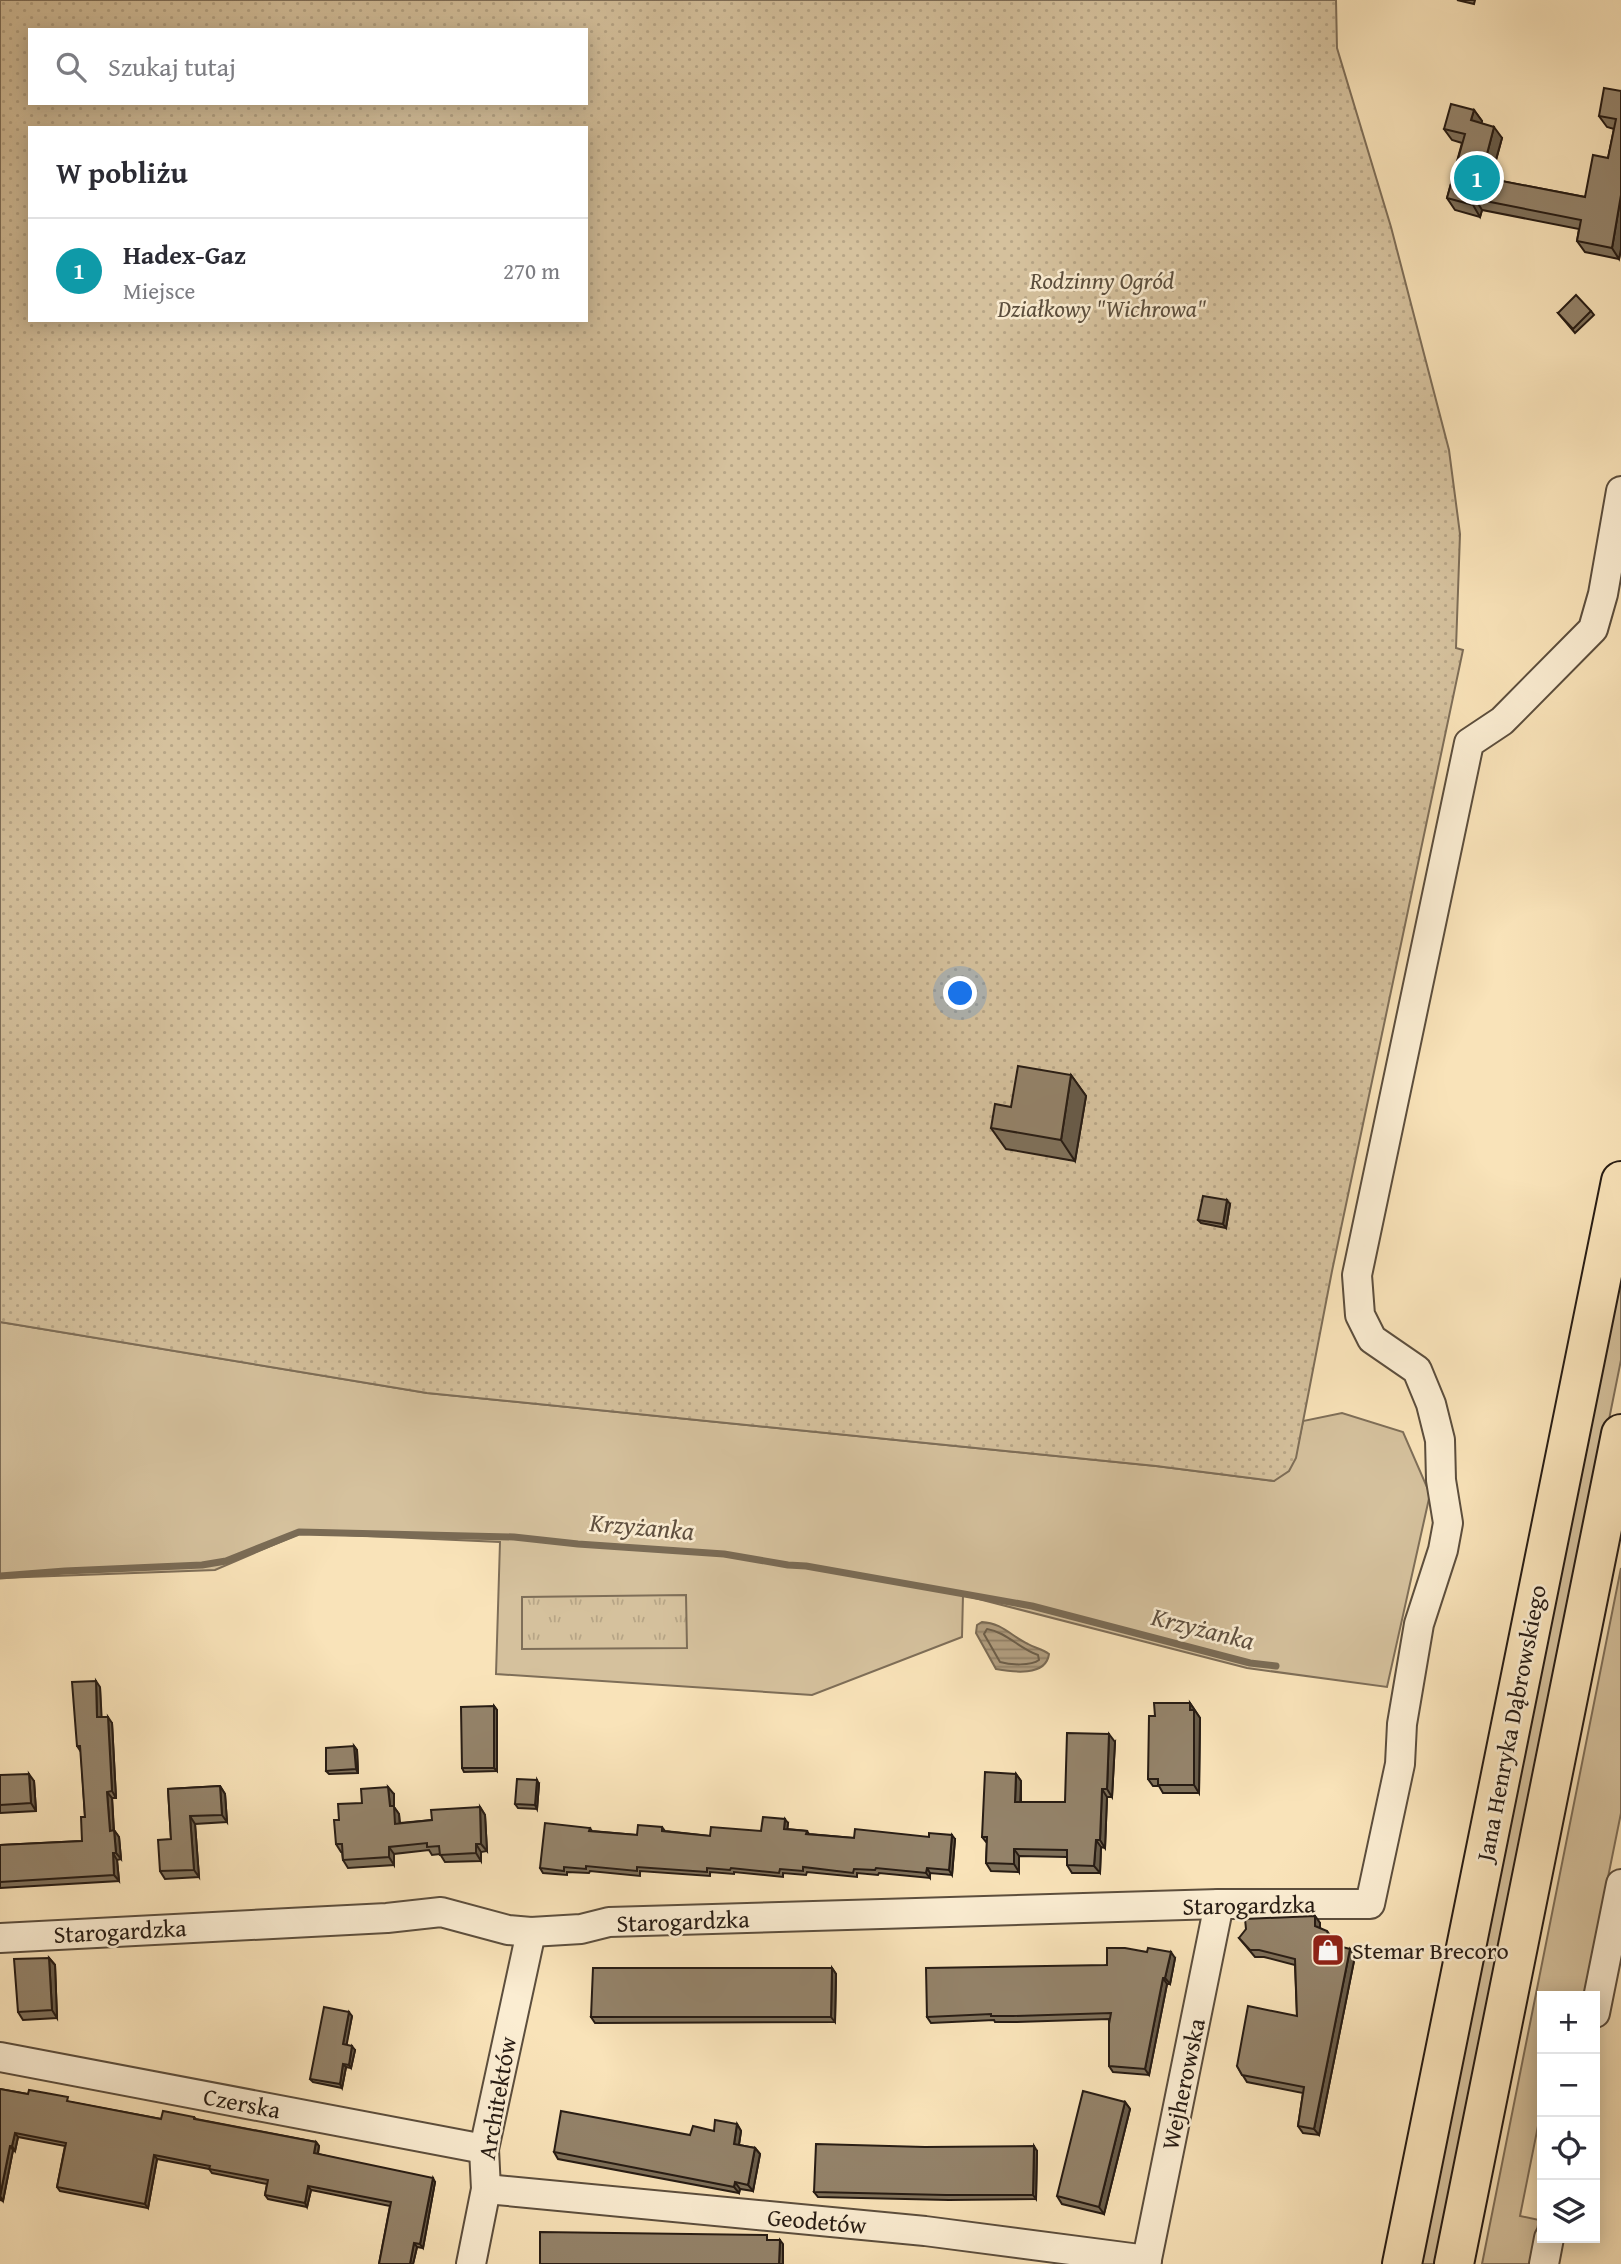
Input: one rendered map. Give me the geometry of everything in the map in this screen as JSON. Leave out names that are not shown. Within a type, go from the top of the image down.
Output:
[{"type":"main road","name":"Jana Henryka Dąbrowskiego","points":[[1402,2264],[1621,1181]]},
{"type":"main road","name":"Jana Henryka Dąbrowskiego","points":[[1454,2264],[1621,1434]]},
{"type":"main road","points":[[1602,1531],[1621,1474]]},
{"type":"street","name":"Starogardzka","points":[[0,1938],[387,1918],[441,1912],[508,1930],[531,1932],[580,1930],[609,1922],[1219,1904],[1370,1904],[1400,1764],[1402,1724],[1419,1625],[1443,1550],[1448,1523],[1441,1480],[1440,1440],[1432,1404],[1417,1370],[1372,1339],[1360,1315],[1357,1275],[1469,743],[1502,721],[1593,629],[1603,594],[1621,491]]},
{"type":"street","points":[[1600,1994],[1617,1929],[1621,1884]]},
{"type":"street","name":"Wejherowska","points":[[1146,2262],[1219,1904]]},
{"type":"street","name":"Architektów","points":[[471,2264],[486,2189],[484,2150],[531,1932]]},
{"type":"street","name":"Czerska","points":[[0,2057],[484,2150]]},
{"type":"street","name":"Geodetów","points":[[486,2189],[925,2231],[1146,2262]]},
{"type":"street","points":[[1544,2264],[1548,2243]]},
{"type":"green space","name":"Rodzinny Ogród Działkowy \"Wichrowa\"","points":[[0,0],[1336,0],[1337,48],[1391,227],[1449,450],[1460,534],[1456,648],[1463,650],[1332,1271],[1296,1458],[1289,1471],[1274,1481],[1156,1466],[427,1393],[0,1322]]},
{"type":"green space","points":[[1621,1251],[1621,1360],[1439,2264],[1417,2264]]},
{"type":"green space","points":[[0,1322],[427,1393],[1156,1466],[1274,1481],[1295,1458],[1303,1421],[1342,1413],[1403,1432],[1430,1494],[1387,1687],[1247,1668],[963,1595],[962,1637],[812,1695],[496,1674],[500,1542],[301,1533],[215,1570],[0,1578]]},
{"type":"green space","points":[[1621,1568],[1621,1813],[1585,1991],[1537,1991],[1537,2131],[1520,2216],[1537,2220],[1530,2264],[1482,2264]]},
{"type":"green space","points":[[686,1595],[687,1648],[522,1649],[522,1597]]},
{"type":"water","points":[[982,1622],[1001,1627],[1046,1652],[1049,1654],[1047,1661],[1035,1670],[996,1669],[976,1633],[977,1625]]},
{"type":"building","points":[[1604,88],[1621,91],[1621,195],[1612,248],[1577,241],[1581,220],[1475,199],[1473,205],[1447,198],[1465,134],[1444,129],[1451,104],[1474,110],[1471,120],[1494,127],[1481,177],[1585,197],[1593,155],[1608,158],[1616,119],[1599,116]]},
{"type":"building","points":[[1576,295],[1591,311],[1573,329],[1558,313]]},
{"type":"building","points":[[1018,1066],[1071,1075],[1061,1140],[991,1128],[995,1104],[1011,1107]]},
{"type":"building","points":[[1203,1196],[1227,1200],[1223,1224],[1198,1220]]},
{"type":"building","points":[[96,1681],[97,1717],[108,1717],[112,1791],[107,1792],[110,1831],[114,1830],[116,1853],[113,1853],[114,1875],[0,1882],[0,1845],[82,1841],[81,1817],[85,1817],[72,1682]]},
{"type":"building","points":[[1154,1703],[1190,1703],[1190,1710],[1194,1710],[1194,1785],[1158,1785],[1158,1779],[1148,1779],[1149,1716],[1155,1716]]},
{"type":"building","points":[[494,1706],[494,1768],[462,1768],[461,1707]]},
{"type":"building","points":[[1067,1733],[1109,1734],[1107,1789],[1102,1789],[1100,1840],[1096,1840],[1094,1866],[1067,1865],[1067,1850],[1014,1849],[1014,1864],[986,1863],[987,1837],[982,1837],[985,1772],[1016,1774],[1015,1802],[1065,1802]]},
{"type":"building","points":[[354,1746],[356,1769],[326,1771],[326,1748]]},
{"type":"building","points":[[29,1774],[31,1803],[0,1805],[0,1775]]},
{"type":"building","points":[[517,1779],[537,1780],[535,1805],[515,1804]]},
{"type":"building","points":[[220,1786],[222,1815],[190,1816],[194,1870],[160,1871],[158,1840],[171,1839],[168,1789]]},
{"type":"building","points":[[388,1787],[390,1806],[394,1806],[395,1824],[432,1820],[431,1810],[480,1807],[481,1844],[476,1844],[476,1853],[440,1855],[439,1846],[427,1847],[427,1843],[389,1847],[389,1857],[343,1860],[342,1844],[336,1844],[334,1820],[339,1820],[338,1804],[362,1803],[361,1789]]},
{"type":"building","points":[[763,1817],[785,1819],[784,1829],[807,1831],[806,1834],[854,1838],[855,1829],[929,1837],[929,1833],[952,1835],[949,1870],[927,1868],[926,1873],[876,1868],[854,1869],[853,1873],[803,1867],[803,1871],[780,1869],[779,1873],[731,1868],[707,1868],[707,1872],[637,1867],[637,1871],[586,1866],[586,1869],[564,1867],[564,1871],[540,1868],[545,1823],[590,1828],[589,1831],[637,1835],[638,1825],[662,1827],[662,1831],[710,1836],[711,1827],[761,1831]]},
{"type":"building","points":[[1315,1916],[1315,1926],[1327,1931],[1331,1944],[1350,1949],[1314,2129],[1298,2126],[1304,2087],[1242,2075],[1237,2066],[1248,2006],[1297,2016],[1295,1959],[1250,1950],[1239,1938],[1246,1929],[1245,1919]]},
{"type":"building","points":[[1107,1948],[1147,1952],[1148,1948],[1171,1952],[1163,1978],[1145,2069],[1109,2066],[1111,2013],[927,2017],[926,1968],[1107,1965]]},
{"type":"building","points":[[49,1958],[52,2010],[18,2012],[14,1959]]},
{"type":"building","points":[[593,1968],[832,1968],[831,2017],[591,2017]]},
{"type":"building","points":[[324,2007],[349,2012],[343,2044],[352,2046],[349,2065],[343,2064],[340,2084],[310,2079]]},
{"type":"building","points":[[0,2089],[28,2094],[29,2090],[68,2097],[67,2101],[161,2119],[163,2111],[316,2142],[314,2153],[433,2178],[420,2244],[414,2243],[410,2264],[379,2264],[391,2202],[308,2186],[305,2203],[265,2195],[268,2180],[154,2155],[145,2204],[57,2187],[66,2143],[15,2133],[0,2196]]},
{"type":"building","points":[[1083,2091],[1125,2102],[1099,2207],[1057,2196]]},
{"type":"building","points":[[561,2111],[690,2135],[693,2126],[714,2131],[715,2120],[737,2124],[734,2144],[755,2148],[748,2185],[735,2182],[734,2187],[554,2152]]},
{"type":"building","points":[[816,2144],[1034,2146],[1033,2195],[814,2192]]},
{"type":"building","points":[[540,2232],[767,2235],[767,2240],[780,2240],[779,2264],[540,2264]]},
{"type":"waterway","name":"Krzyżanka","points":[[0,1576],[202,1565],[226,1561],[299,1532],[514,1537],[724,1554],[806,1566],[1032,1606],[1250,1663],[1276,1666]]},
{"type":"place","name":"Hadex-Gaz","points":[[1477,178]]},
{"type":"place","name":"Stemar Brecoro","points":[[1328,1950]]}]
